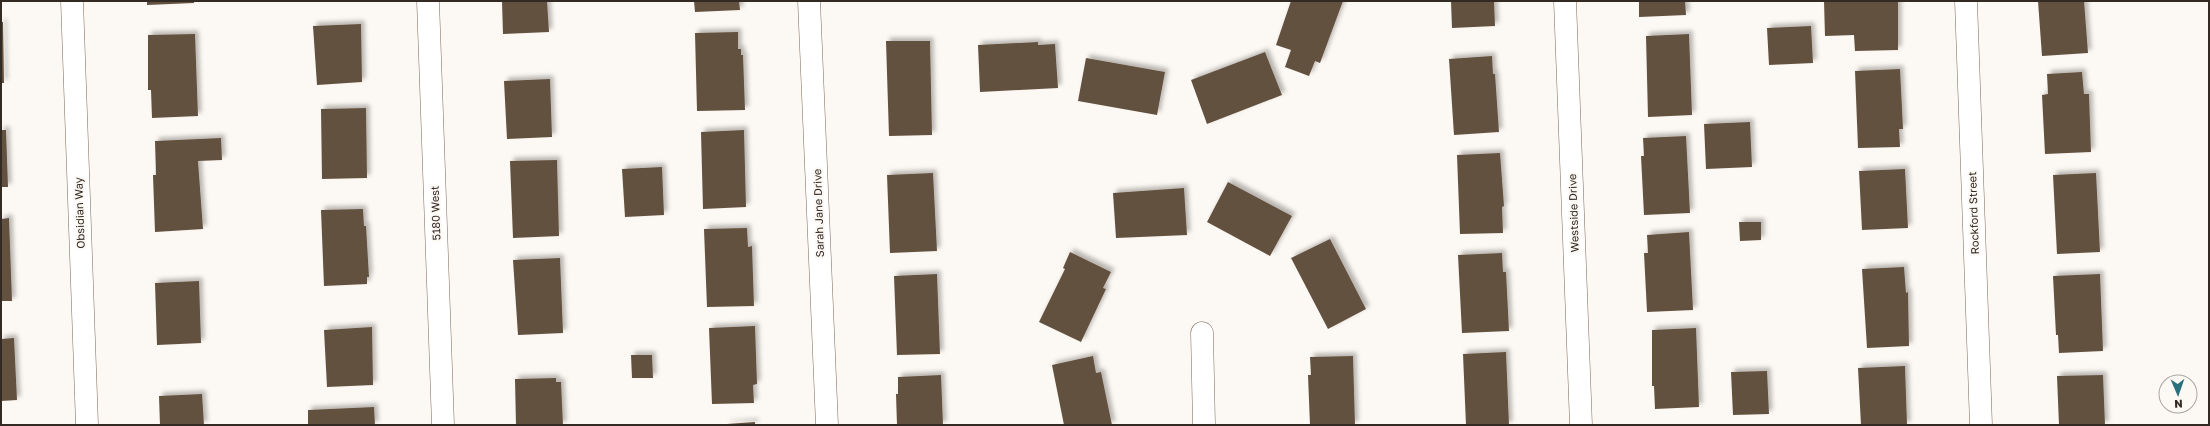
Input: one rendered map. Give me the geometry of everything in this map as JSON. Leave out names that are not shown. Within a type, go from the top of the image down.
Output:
[{"type":"street","name":"Obsidian Way","points":[[72,1],[87,425]]},
{"type":"street","name":"5180 West","points":[[428,1],[443,425]]},
{"type":"street","name":"Sarah Jane Drive","points":[[809,1],[827,425]]},
{"type":"street","name":"Westside Drive","points":[[1565,1],[1581,425]]},
{"type":"street","name":"Rockford Street","points":[[1966,1],[1981,425]]},
{"type":"street","points":[[1202,333],[1204,425]]},
{"type":"building","points":[[147,1],[194,1],[194,3],[147,5]]},
{"type":"building","points":[[502,1],[547,1],[549,32],[503,34]]},
{"type":"building","points":[[694,1],[739,1],[740,10],[695,12]]},
{"type":"building","points":[[1291,1],[1343,1],[1320,63],[1315,61],[1309,76],[1285,67],[1291,50],[1276,45]]},
{"type":"building","points":[[1451,1],[1494,1],[1495,26],[1452,28]]},
{"type":"building","points":[[1639,1],[1685,1],[1686,15],[1639,17]]},
{"type":"building","points":[[1824,1],[1898,1],[1898,50],[1855,51],[1854,35],[1825,36]]},
{"type":"building","points":[[2038,1],[2084,1],[2088,53],[2042,56]]},
{"type":"building","points":[[1,22],[3,22],[4,83],[1,83]]},
{"type":"building","points":[[361,24],[362,82],[317,85],[313,26]]},
{"type":"building","points":[[1811,26],[1813,63],[1769,65],[1767,28]]},
{"type":"building","points":[[738,32],[738,49],[741,49],[741,55],[743,55],[745,110],[697,111],[695,33]]},
{"type":"building","points":[[195,34],[198,116],[152,118],[151,90],[148,90],[148,35]]},
{"type":"building","points":[[1689,34],[1692,115],[1648,117],[1646,36]]},
{"type":"building","points":[[886,41],[930,41],[932,135],[889,136]]},
{"type":"building","points":[[1038,42],[1038,45],[1055,44],[1058,88],[980,92],[978,45]]},
{"type":"building","points":[[1265,52],[1282,95],[1207,124],[1191,80]]},
{"type":"building","points":[[1492,56],[1493,74],[1495,74],[1499,132],[1454,135],[1449,59]]},
{"type":"building","points":[[1086,58],[1165,72],[1157,115],[1078,101]]},
{"type":"building","points":[[1900,69],[1903,129],[1899,129],[1900,147],[1858,148],[1855,71]]},
{"type":"building","points":[[2082,72],[2084,94],[2089,94],[2091,152],[2045,154],[2042,95],[2048,94],[2047,74]]},
{"type":"building","points":[[550,79],[552,137],[507,139],[504,81]]},
{"type":"building","points":[[366,108],[367,178],[322,179],[321,109]]},
{"type":"building","points":[[1750,122],[1752,167],[1706,169],[1704,124]]},
{"type":"building","points":[[1,130],[6,130],[8,187],[1,187]]},
{"type":"building","points":[[744,130],[746,207],[703,209],[701,132]]},
{"type":"building","points":[[1686,136],[1690,213],[1644,215],[1641,156],[1644,156],[1643,138]]},
{"type":"building","points":[[221,138],[222,160],[198,161],[203,229],[155,232],[153,175],[156,175],[155,141]]},
{"type":"building","points":[[1500,153],[1504,206],[1502,207],[1503,233],[1460,234],[1457,155]]},
{"type":"building","points":[[557,160],[559,236],[513,238],[510,161]]},
{"type":"building","points":[[662,167],[664,215],[625,217],[622,169]]},
{"type":"building","points":[[1905,169],[1908,228],[1862,230],[1859,171]]},
{"type":"building","points":[[933,173],[937,251],[890,253],[887,175]]},
{"type":"building","points":[[2096,173],[2100,252],[2057,254],[2053,175]]},
{"type":"building","points":[[1228,182],[1292,216],[1270,256],[1207,222]]},
{"type":"building","points":[[1184,188],[1187,235],[1116,238],[1113,193]]},
{"type":"building","points":[[363,209],[364,226],[366,226],[369,277],[367,277],[367,284],[324,286],[321,210]]},
{"type":"building","points":[[9,218],[12,301],[1,301],[1,219]]},
{"type":"building","points":[[1739,222],[1761,222],[1761,240],[1740,241]]},
{"type":"building","points":[[747,228],[748,247],[752,246],[754,306],[707,307],[704,229]]},
{"type":"building","points":[[1689,232],[1693,310],[1647,312],[1644,253],[1648,253],[1647,235]]},
{"type":"building","points":[[1330,239],[1366,309],[1328,329],[1291,258]]},
{"type":"building","points":[[1070,252],[1111,272],[1103,288],[1106,289],[1081,342],[1039,322],[1065,269],[1063,268]]},
{"type":"building","points":[[1502,253],[1503,272],[1506,272],[1509,331],[1462,333],[1458,255]]},
{"type":"building","points":[[560,258],[563,333],[518,335],[513,260]]},
{"type":"building","points":[[1904,267],[1906,293],[1908,292],[1909,346],[1867,348],[1862,269]]},
{"type":"building","points":[[937,274],[940,354],[897,355],[894,276]]},
{"type":"building","points":[[2100,274],[2103,351],[2059,353],[2058,335],[2056,335],[2053,276]]},
{"type":"building","points":[[199,281],[201,343],[157,345],[155,283]]},
{"type":"building","points":[[755,326],[757,384],[753,385],[754,403],[712,404],[709,328]]},
{"type":"building","points":[[372,327],[373,385],[327,387],[324,330]]},
{"type":"building","points":[[1696,328],[1699,407],[1655,409],[1654,386],[1652,386],[1652,330]]},
{"type":"building","points":[[14,338],[17,400],[1,401],[1,339]]},
{"type":"building","points":[[1506,352],[1509,425],[1466,425],[1463,354]]},
{"type":"building","points":[[631,355],[652,355],[653,378],[632,378]]},
{"type":"building","points":[[1093,356],[1096,373],[1101,372],[1112,425],[1064,425],[1052,365]]},
{"type":"building","points":[[1353,356],[1355,425],[1310,425],[1308,375],[1311,375],[1310,357]]},
{"type":"building","points":[[1905,366],[1907,425],[1861,425],[1858,368]]},
{"type":"building","points":[[1767,371],[1769,414],[1733,415],[1731,372]]},
{"type":"building","points":[[941,375],[943,425],[897,425],[896,394],[898,394],[898,377]]},
{"type":"building","points":[[2103,375],[2105,425],[2059,425],[2057,376]]},
{"type":"building","points":[[556,378],[556,382],[561,382],[563,425],[516,425],[515,379]]},
{"type":"building","points":[[202,394],[204,425],[160,425],[159,396]]},
{"type":"building","points":[[374,407],[375,425],[308,425],[308,410]]},
{"type":"building","points":[[755,422],[755,425],[727,425],[727,424]]}]
